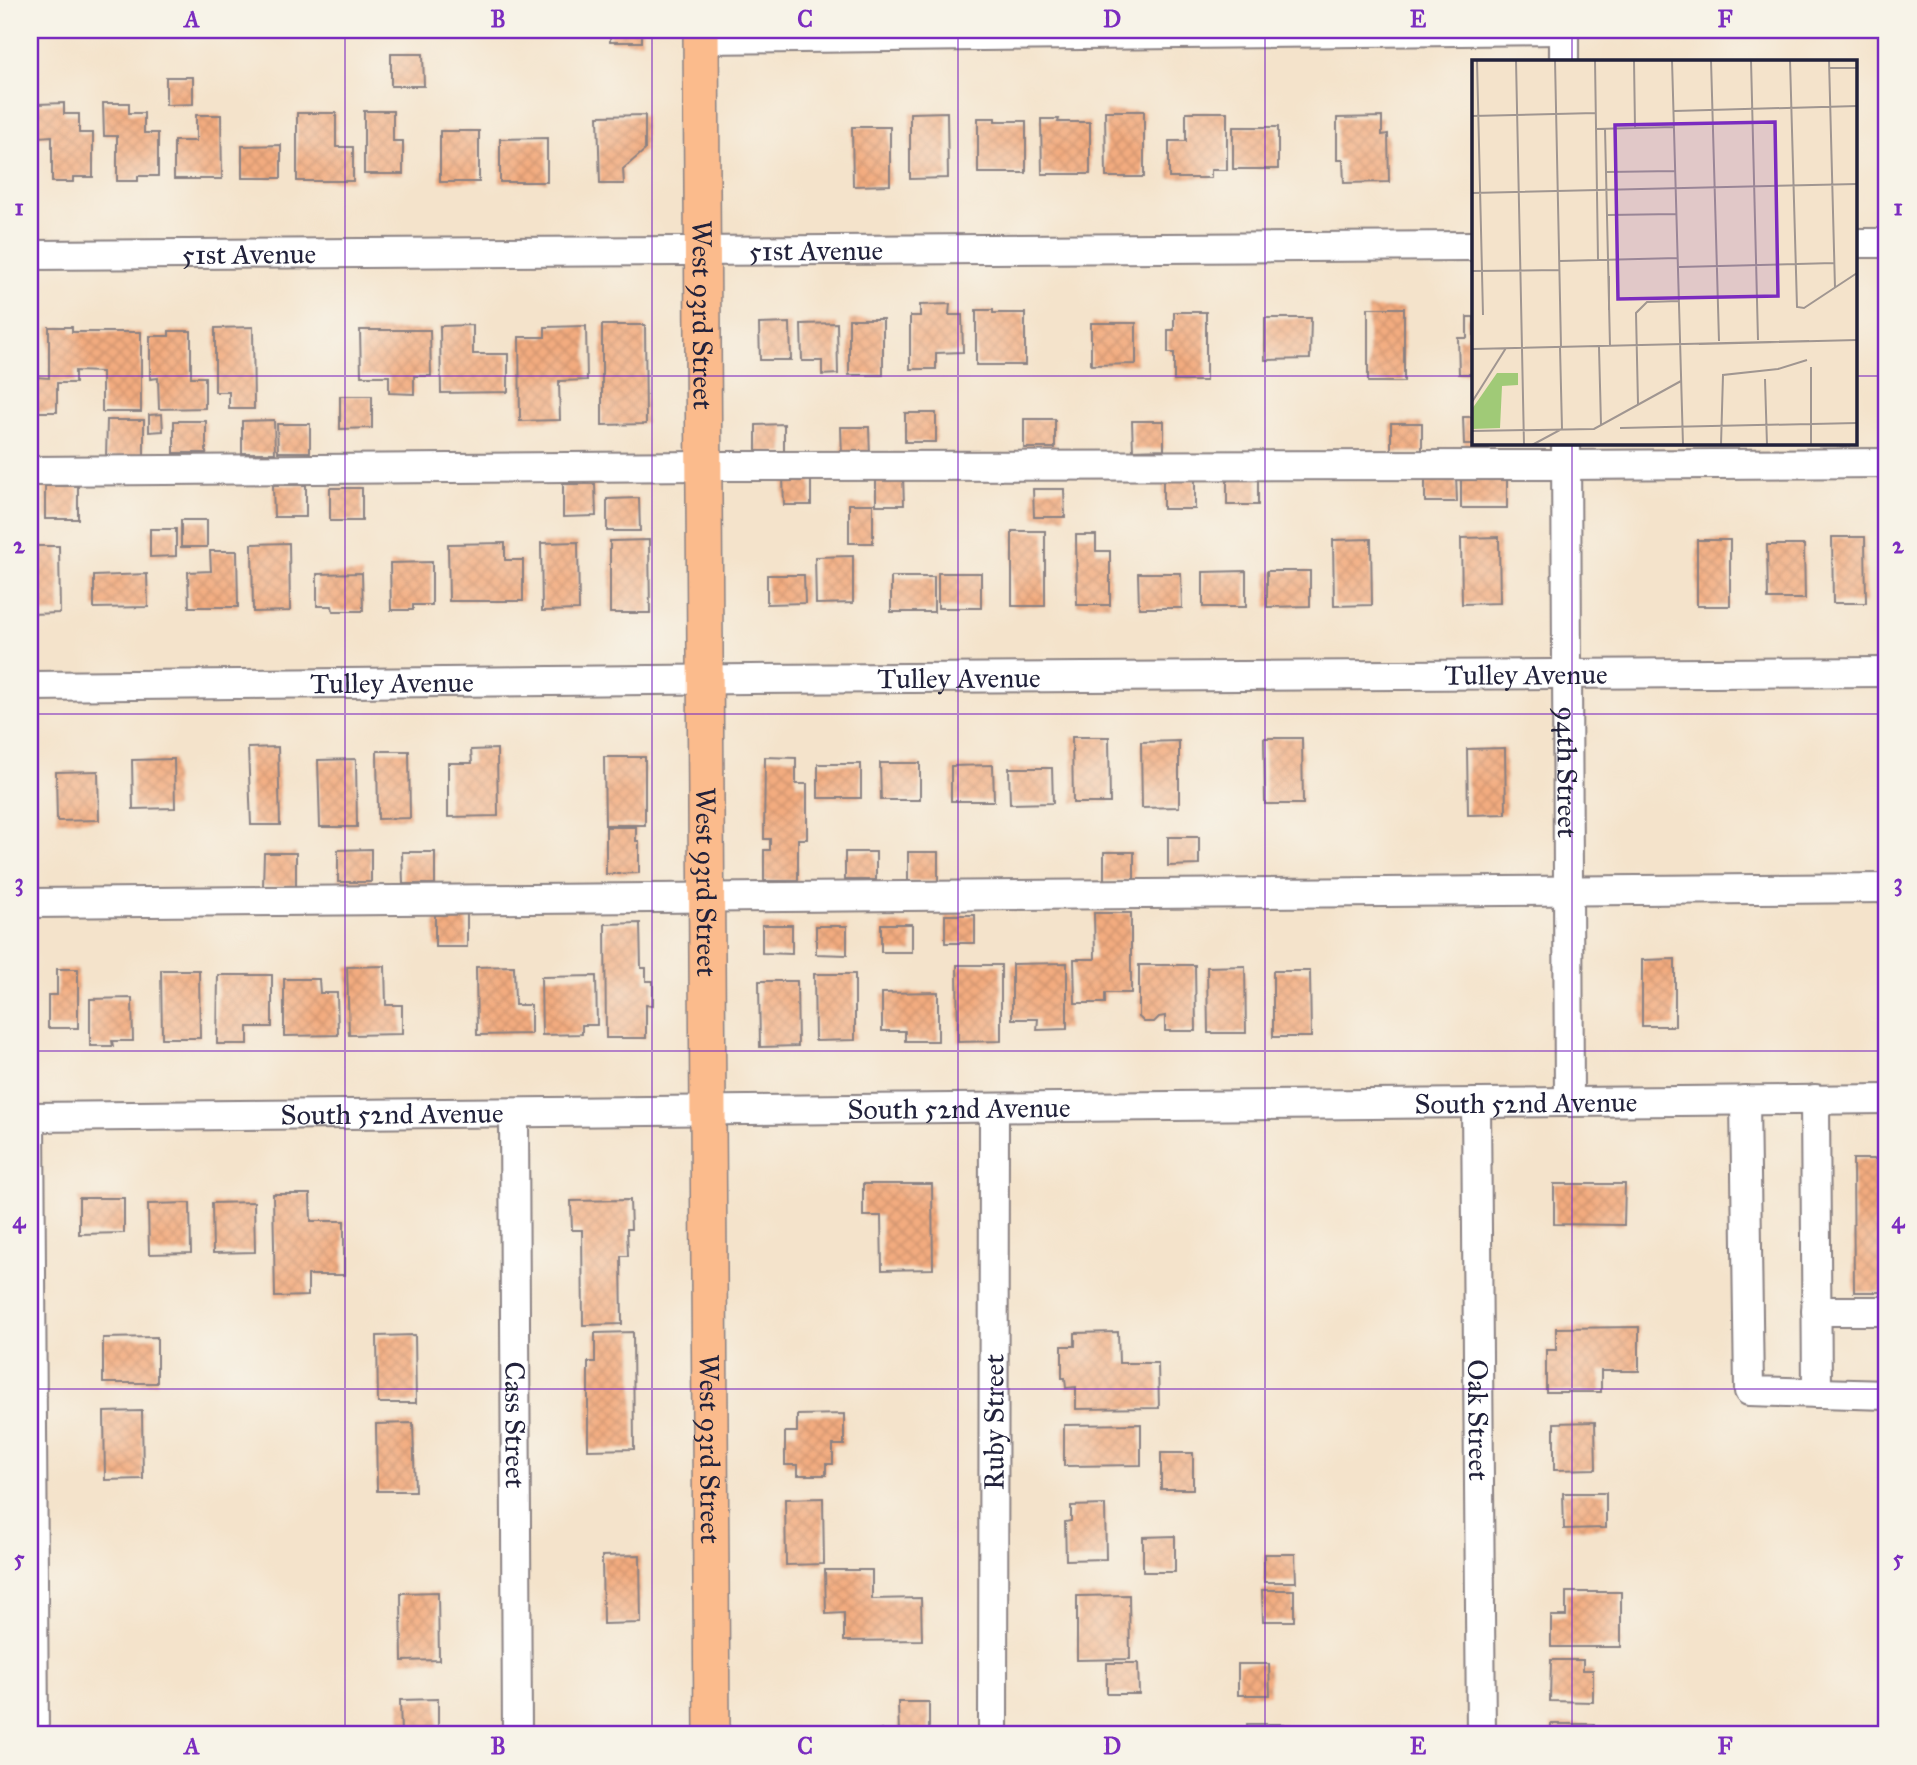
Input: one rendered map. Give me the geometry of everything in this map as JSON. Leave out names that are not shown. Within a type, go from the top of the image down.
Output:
[{"type":"main road","name":"West 93rd Street","points":[[701,34],[712,1735]]},
{"type":"street","points":[[701,34],[1562,30],[1564,60]]},
{"type":"street","points":[[1857,243],[1887,243]]},
{"type":"street","name":"51st Avenue","points":[[30,255],[1472,246]]},
{"type":"street","points":[[30,471],[704,466],[1566,454],[1887,463]]},
{"type":"street","name":"94th Street","points":[[1566,454],[1569,1102]]},
{"type":"street","name":"Tulley Avenue","points":[[30,686],[705,679],[1887,673]]},
{"type":"street","points":[[30,903],[1887,888]]},
{"type":"street","points":[[1815,1099],[1817,1393]]},
{"type":"street","name":"South 52nd Avenue","points":[[30,1117],[1887,1099]]},
{"type":"street","points":[[1745,1100],[1749,1391],[1887,1395]]},
{"type":"street","name":"Oak Street","points":[[1476,1103],[1481,1735]]},
{"type":"street","name":"Ruby Street","points":[[993,1735],[994,1108]]},
{"type":"street","name":"Cass Street","points":[[514,1113],[517,1735]]},
{"type":"street","points":[[30,1117],[34,1735]]},
{"type":"street","points":[[1816,1311],[1887,1311]]},
{"type":"building","points":[[610,30],[642,30],[642,42],[610,42]]},
{"type":"building","points":[[391,54],[423,54],[424,86],[391,86]]},
{"type":"building","points":[[166,77],[193,77],[193,104],[166,105]]},
{"type":"building","points":[[64,103],[64,114],[79,114],[79,133],[93,133],[93,177],[73,177],[73,182],[52,182],[52,136],[38,137],[38,104]]},
{"type":"building","points":[[103,103],[129,103],[129,113],[144,113],[144,133],[158,133],[158,176],[138,176],[138,181],[117,181],[117,136],[104,136]]},
{"type":"building","points":[[364,111],[393,111],[393,141],[403,141],[403,174],[364,174]]},
{"type":"building","points":[[1105,111],[1144,111],[1144,177],[1106,177]]},
{"type":"building","points":[[947,112],[948,178],[910,179],[910,113]]},
{"type":"building","points":[[1186,112],[1227,112],[1227,170],[1211,170],[1211,178],[1169,178],[1169,141],[1186,141]]},
{"type":"building","points":[[297,113],[336,113],[336,147],[353,147],[353,181],[297,181]]},
{"type":"building","points":[[196,115],[221,115],[222,179],[174,179],[174,141],[196,141]]},
{"type":"building","points":[[645,115],[645,150],[623,169],[624,184],[600,184],[598,116]]},
{"type":"building","points":[[1382,117],[1382,135],[1388,134],[1389,182],[1344,183],[1343,160],[1337,160],[1337,118]]},
{"type":"building","points":[[978,118],[1026,121],[1026,173],[978,173]]},
{"type":"building","points":[[1041,119],[1090,122],[1090,174],[1042,174]]},
{"type":"building","points":[[852,127],[890,127],[890,185],[853,186]]},
{"type":"building","points":[[1233,127],[1278,127],[1278,169],[1233,169]]},
{"type":"building","points":[[440,131],[479,131],[479,182],[440,182]]},
{"type":"building","points":[[547,138],[547,182],[500,182],[500,139]]},
{"type":"building","points":[[281,145],[281,178],[242,178],[242,146]]},
{"type":"building","points":[[950,304],[949,315],[962,315],[963,352],[936,353],[936,369],[910,369],[910,316],[920,316],[920,305]]},
{"type":"building","points":[[1368,308],[1404,308],[1404,382],[1368,382]]},
{"type":"building","points":[[976,310],[1025,313],[1025,365],[976,365]]},
{"type":"building","points":[[1174,312],[1206,312],[1206,381],[1174,381],[1174,353],[1168,353],[1168,330],[1174,330]]},
{"type":"building","points":[[1467,317],[1472,317],[1472,374],[1459,374],[1458,338],[1467,338]]},
{"type":"building","points":[[1265,318],[1311,318],[1310,359],[1265,360]]},
{"type":"building","points":[[849,319],[883,319],[883,375],[849,375]]},
{"type":"building","points":[[790,323],[791,360],[760,360],[759,324]]},
{"type":"building","points":[[837,323],[838,374],[822,375],[822,361],[802,361],[801,324]]},
{"type":"building","points":[[1091,323],[1136,323],[1136,364],[1091,365]]},
{"type":"building","points":[[473,325],[473,354],[508,354],[508,392],[441,393],[440,326]]},
{"type":"building","points":[[602,325],[645,325],[646,424],[602,425]]},
{"type":"building","points":[[586,326],[587,380],[559,381],[560,420],[520,421],[519,337],[545,337],[545,327]]},
{"type":"building","points":[[49,327],[72,327],[72,332],[141,332],[141,412],[102,412],[102,372],[75,371],[75,383],[57,383],[57,412],[36,412],[36,377],[49,378]]},
{"type":"building","points":[[253,327],[254,409],[229,409],[229,392],[215,392],[215,328]]},
{"type":"building","points":[[360,330],[430,330],[431,376],[414,376],[414,394],[389,393],[389,376],[361,376]]},
{"type":"building","points":[[169,331],[191,331],[191,377],[205,377],[205,408],[159,409],[158,378],[150,379],[150,336],[169,336]]},
{"type":"building","points":[[340,396],[372,396],[372,428],[340,429]]},
{"type":"building","points":[[905,413],[936,413],[936,442],[905,442]]},
{"type":"building","points":[[162,414],[163,431],[149,432],[149,415]]},
{"type":"building","points":[[1463,417],[1472,417],[1472,444],[1484,445],[1464,445]]},
{"type":"building","points":[[1024,419],[1055,419],[1055,448],[1024,448]]},
{"type":"building","points":[[107,420],[144,420],[144,457],[106,457]]},
{"type":"building","points":[[274,420],[275,453],[242,453],[242,421]]},
{"type":"building","points":[[174,421],[206,421],[206,453],[174,453]]},
{"type":"building","points":[[1132,421],[1164,421],[1164,449],[1133,450]]},
{"type":"building","points":[[1391,423],[1422,423],[1422,452],[1391,452]]},
{"type":"building","points":[[277,424],[310,424],[310,452],[278,452]]},
{"type":"building","points":[[784,424],[784,453],[756,453],[756,425]]},
{"type":"building","points":[[841,427],[869,427],[870,456],[842,456]]},
{"type":"building","points":[[1425,474],[1456,474],[1457,502],[1425,502]]},
{"type":"building","points":[[811,476],[811,505],[784,505],[783,477]]},
{"type":"building","points":[[876,476],[903,476],[904,505],[876,505]]},
{"type":"building","points":[[1258,476],[1258,505],[1227,505],[1227,477]]},
{"type":"building","points":[[1461,479],[1507,479],[1507,508],[1461,508]]},
{"type":"building","points":[[1163,480],[1195,480],[1195,509],[1163,509]]},
{"type":"building","points":[[563,484],[595,484],[596,516],[563,517]]},
{"type":"building","points":[[273,485],[306,485],[306,517],[274,517]]},
{"type":"building","points":[[45,486],[78,486],[78,519],[45,519]]},
{"type":"building","points":[[330,488],[362,488],[362,521],[330,521]]},
{"type":"building","points":[[1033,489],[1064,489],[1065,517],[1034,517]]},
{"type":"building","points":[[639,498],[640,531],[607,531],[607,499]]},
{"type":"building","points":[[849,504],[873,504],[873,543],[849,543]]},
{"type":"building","points":[[181,520],[207,520],[207,547],[181,547]]},
{"type":"building","points":[[150,529],[176,529],[176,556],[150,557]]},
{"type":"building","points":[[1012,531],[1045,531],[1045,606],[1012,606]]},
{"type":"building","points":[[1076,535],[1096,535],[1096,551],[1110,551],[1110,605],[1077,605]]},
{"type":"building","points":[[1499,537],[1500,603],[1462,604],[1461,538]]},
{"type":"building","points":[[1832,537],[1865,537],[1866,603],[1833,603]]},
{"type":"building","points":[[1371,539],[1372,605],[1334,606],[1333,540]]},
{"type":"building","points":[[649,540],[650,613],[610,613],[610,541]]},
{"type":"building","points":[[1697,540],[1730,540],[1730,606],[1697,606]]},
{"type":"building","points":[[578,542],[579,610],[542,611],[541,543]]},
{"type":"building","points":[[289,543],[290,611],[253,612],[252,544]]},
{"type":"building","points":[[505,543],[505,560],[523,560],[523,601],[449,601],[448,544]]},
{"type":"building","points":[[1767,545],[1804,545],[1805,599],[1768,599]]},
{"type":"building","points":[[30,546],[59,546],[60,613],[30,614]]},
{"type":"building","points":[[210,551],[237,551],[238,607],[189,607],[188,572],[211,571]]},
{"type":"building","points":[[853,556],[853,603],[816,604],[815,557]]},
{"type":"building","points":[[432,562],[432,605],[413,605],[413,610],[391,610],[390,563]]},
{"type":"building","points":[[1246,571],[1246,607],[1203,607],[1203,572]]},
{"type":"building","points":[[1267,571],[1310,571],[1310,606],[1267,607]]},
{"type":"building","points":[[362,573],[363,611],[333,611],[332,606],[317,606],[317,574]]},
{"type":"building","points":[[938,573],[981,573],[981,608],[938,608]]},
{"type":"building","points":[[1138,573],[1181,573],[1182,608],[1139,608]]},
{"type":"building","points":[[147,574],[148,607],[94,608],[94,576]]},
{"type":"building","points":[[767,575],[804,575],[805,603],[767,604]]},
{"type":"building","points":[[891,577],[934,577],[934,612],[891,612]]},
{"type":"building","points":[[1072,737],[1109,737],[1110,803],[1073,803]]},
{"type":"building","points":[[1264,738],[1302,738],[1303,804],[1265,804]]},
{"type":"building","points":[[1179,741],[1179,807],[1142,808],[1141,742]]},
{"type":"building","points":[[278,747],[280,825],[251,825],[248,748]]},
{"type":"building","points":[[1505,748],[1506,814],[1468,815],[1467,749]]},
{"type":"building","points":[[497,749],[498,816],[448,817],[448,763],[472,763],[471,750]]},
{"type":"building","points":[[377,751],[409,751],[410,818],[378,819]]},
{"type":"building","points":[[604,757],[645,757],[645,825],[605,825]]},
{"type":"building","points":[[765,757],[796,758],[796,784],[807,784],[807,839],[798,839],[798,881],[764,881],[764,850],[770,850],[770,839],[764,839]]},
{"type":"building","points":[[174,759],[175,808],[133,809],[132,760]]},
{"type":"building","points":[[356,759],[357,827],[320,827],[318,760]]},
{"type":"building","points":[[880,763],[920,763],[920,800],[881,800]]},
{"type":"building","points":[[818,764],[861,764],[861,798],[818,798]]},
{"type":"building","points":[[993,765],[994,801],[951,801],[951,766]]},
{"type":"building","points":[[1009,768],[1052,768],[1053,803],[1010,804]]},
{"type":"building","points":[[98,771],[99,820],[57,821],[56,772]]},
{"type":"building","points":[[606,827],[636,827],[639,873],[606,874]]},
{"type":"building","points":[[1168,837],[1199,837],[1199,865],[1168,866]]},
{"type":"building","points":[[371,849],[371,882],[338,882],[338,850]]},
{"type":"building","points":[[402,852],[435,852],[435,884],[403,884]]},
{"type":"building","points":[[845,852],[876,852],[876,880],[845,880]]},
{"type":"building","points":[[908,852],[938,852],[938,881],[908,881]]},
{"type":"building","points":[[1104,852],[1134,852],[1134,880],[1104,880]]},
{"type":"building","points":[[264,853],[296,853],[296,886],[263,886]]},
{"type":"building","points":[[1094,913],[1131,913],[1131,993],[1105,993],[1105,1003],[1075,1003],[1074,959],[1095,959]]},
{"type":"building","points":[[467,914],[467,947],[435,947],[435,915]]},
{"type":"building","points":[[945,915],[975,915],[975,943],[945,943]]},
{"type":"building","points":[[640,923],[641,968],[646,968],[646,981],[653,981],[653,1006],[646,1005],[646,1038],[606,1038],[605,924]]},
{"type":"building","points":[[881,924],[912,924],[912,952],[881,952]]},
{"type":"building","points":[[762,925],[792,925],[792,954],[762,953]]},
{"type":"building","points":[[816,926],[847,926],[847,955],[816,954]]},
{"type":"building","points":[[1675,959],[1675,1026],[1642,1026],[1642,960]]},
{"type":"building","points":[[1067,963],[1067,1029],[1037,1030],[1038,1019],[1012,1019],[1012,964]]},
{"type":"building","points":[[957,965],[1001,965],[1001,1041],[958,1042]]},
{"type":"building","points":[[1139,965],[1195,965],[1196,1031],[1165,1031],[1165,1016],[1154,1022],[1144,1022],[1139,1017]]},
{"type":"building","points":[[385,966],[386,1005],[402,1005],[402,1034],[349,1035],[347,967]]},
{"type":"building","points":[[514,966],[515,1005],[531,1005],[531,1034],[477,1035],[476,967]]},
{"type":"building","points":[[1245,966],[1246,1033],[1208,1033],[1207,967]]},
{"type":"building","points":[[57,969],[78,969],[78,1028],[48,1028],[48,995],[57,995]]},
{"type":"building","points":[[161,970],[199,970],[200,1038],[162,1038]]},
{"type":"building","points":[[1273,971],[1310,971],[1311,1037],[1273,1037]]},
{"type":"building","points":[[814,974],[855,974],[855,1040],[815,1041]]},
{"type":"building","points":[[218,975],[272,975],[272,1027],[248,1027],[248,1044],[217,1044]]},
{"type":"building","points":[[596,976],[597,1025],[582,1025],[582,1034],[542,1035],[541,977]]},
{"type":"building","points":[[284,979],[319,979],[320,993],[337,993],[338,1035],[284,1036]]},
{"type":"building","points":[[759,981],[797,981],[798,1046],[760,1047]]},
{"type":"building","points":[[938,992],[938,1041],[905,1041],[905,1031],[882,1031],[882,993]]},
{"type":"building","points":[[132,998],[133,1041],[112,1041],[113,1046],[90,1046],[90,999]]},
{"type":"building","points":[[1853,1159],[1887,1159],[1887,1292],[1854,1292]]},
{"type":"building","points":[[863,1184],[932,1184],[933,1269],[882,1270],[881,1216],[863,1216]]},
{"type":"building","points":[[1554,1184],[1625,1184],[1624,1225],[1554,1224]]},
{"type":"building","points":[[273,1194],[310,1194],[311,1221],[344,1221],[344,1275],[308,1275],[308,1296],[275,1297]]},
{"type":"building","points":[[79,1198],[124,1198],[124,1233],[79,1234]]},
{"type":"building","points":[[630,1200],[628,1256],[621,1256],[622,1324],[583,1325],[582,1230],[572,1230],[571,1201]]},
{"type":"building","points":[[254,1202],[255,1252],[213,1253],[212,1203]]},
{"type":"building","points":[[190,1203],[191,1253],[149,1254],[148,1204]]},
{"type":"building","points":[[1639,1327],[1639,1371],[1601,1371],[1601,1392],[1546,1392],[1546,1350],[1556,1350],[1556,1328]]},
{"type":"building","points":[[633,1332],[634,1449],[588,1450],[588,1362],[595,1362],[595,1333]]},
{"type":"building","points":[[1118,1332],[1119,1363],[1158,1363],[1159,1408],[1076,1409],[1076,1387],[1066,1388],[1065,1378],[1062,1378],[1062,1346],[1075,1346],[1075,1333]]},
{"type":"building","points":[[415,1335],[416,1403],[378,1403],[377,1336]]},
{"type":"building","points":[[157,1337],[157,1383],[103,1383],[103,1338]]},
{"type":"building","points":[[142,1411],[143,1479],[105,1480],[104,1412]]},
{"type":"building","points":[[844,1414],[844,1445],[833,1445],[833,1464],[826,1464],[826,1475],[798,1475],[798,1465],[785,1465],[785,1432],[797,1432],[797,1415]]},
{"type":"building","points":[[1595,1422],[1596,1469],[1554,1470],[1554,1423]]},
{"type":"building","points":[[413,1423],[415,1491],[377,1491],[376,1424]]},
{"type":"building","points":[[1141,1424],[1141,1465],[1064,1466],[1064,1425]]},
{"type":"building","points":[[1161,1453],[1193,1453],[1193,1489],[1161,1489]]},
{"type":"building","points":[[1563,1493],[1606,1493],[1606,1528],[1564,1529]]},
{"type":"building","points":[[823,1498],[824,1564],[786,1565],[785,1499]]},
{"type":"building","points":[[1105,1505],[1106,1559],[1066,1560],[1065,1522],[1071,1521],[1071,1506]]},
{"type":"building","points":[[1175,1536],[1175,1572],[1143,1572],[1143,1537]]},
{"type":"building","points":[[1264,1554],[1295,1554],[1296,1582],[1264,1582]]},
{"type":"building","points":[[640,1555],[641,1623],[603,1624],[602,1556]]},
{"type":"building","points":[[825,1570],[872,1570],[872,1599],[921,1598],[922,1640],[844,1641],[844,1613],[826,1614]]},
{"type":"building","points":[[1262,1590],[1294,1590],[1294,1621],[1263,1621]]},
{"type":"building","points":[[438,1592],[439,1660],[402,1661],[401,1593]]},
{"type":"building","points":[[1566,1592],[1621,1592],[1621,1647],[1551,1647],[1551,1616],[1566,1616]]},
{"type":"building","points":[[1129,1595],[1130,1659],[1077,1660],[1077,1596]]},
{"type":"building","points":[[1551,1660],[1583,1660],[1583,1670],[1593,1670],[1593,1702],[1550,1701]]},
{"type":"building","points":[[1107,1663],[1138,1663],[1139,1694],[1107,1694]]},
{"type":"building","points":[[1238,1664],[1269,1664],[1270,1695],[1238,1695]]},
{"type":"building","points":[[438,1699],[438,1735],[401,1735],[400,1700]]},
{"type":"building","points":[[898,1702],[929,1702],[929,1734],[899,1734]]},
{"type":"building","points":[[1247,1724],[1284,1724],[1284,1735],[1247,1735]]},
{"type":"building","points":[[1551,1724],[1594,1724],[1594,1735],[1551,1735]]},
{"type":"building","points":[[1318,1727],[1355,1727],[1355,1735],[1319,1735]]},
{"type":"building","points":[[1367,1729],[1404,1729],[1404,1735],[1367,1735]]},
{"type":"building","points":[[881,1730],[881,1735],[843,1735],[843,1731]]}]
